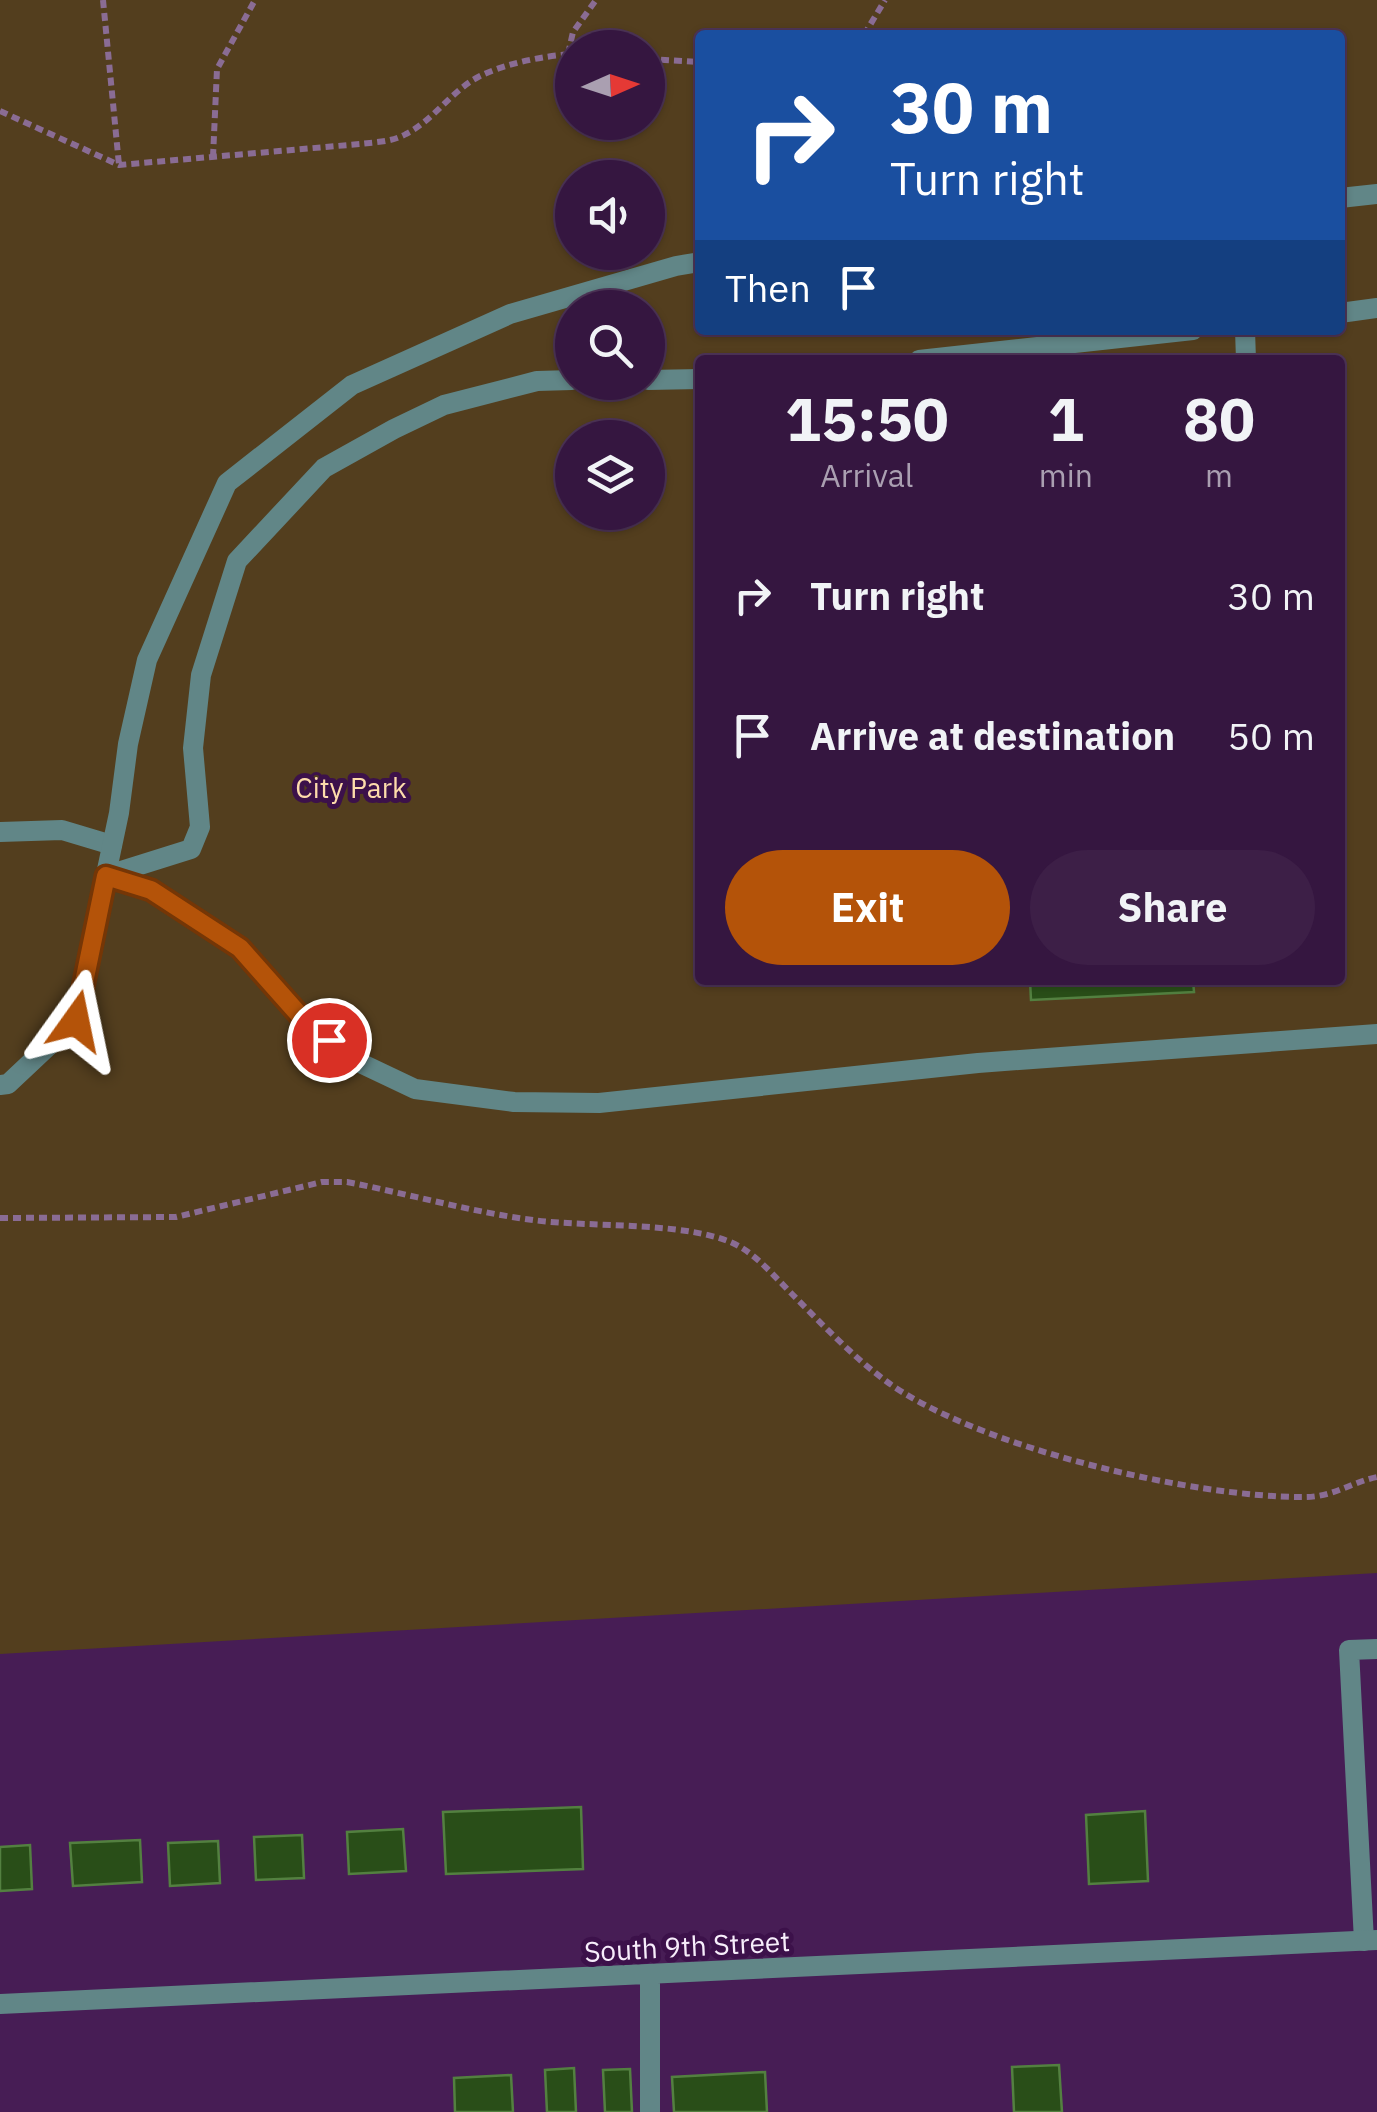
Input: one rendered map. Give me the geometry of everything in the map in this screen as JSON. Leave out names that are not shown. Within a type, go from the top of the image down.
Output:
[{"type":"street","points":[[1345,197],[1377,194]]},
{"type":"street","points":[[0,1085],[8,1084],[76,1021],[147,660],[227,483],[352,386],[510,314],[695,263]]},
{"type":"street","points":[[1345,312],[1377,308]]},
{"type":"street","points":[[952,355],[1084,335]]},
{"type":"street","points":[[665,380],[695,379]]},
{"type":"street","points":[[106,876],[191,849],[200,828],[193,748],[201,675],[237,561],[324,468],[444,405],[537,380],[555,380]]},
{"type":"street","points":[[0,832],[62,830],[112,845]]},
{"type":"street","points":[[106,876],[151,890],[240,948],[302,1018],[356,1061],[415,1090],[514,1102],[599,1103],[978,1063],[1377,1034]]},
{"type":"street","points":[[1370,1940],[1368,1854],[1349,1650],[1377,1648]]},
{"type":"street","name":"South 9th Street","points":[[0,2004],[1370,1940]]},
{"type":"street","points":[[650,1976],[650,2112]]},
{"type":"path","points":[[103,0],[118,165]]},
{"type":"path","points":[[213,157],[217,69],[255,0]]},
{"type":"path","points":[[574,30],[596,0]]},
{"type":"path","points":[[867,30],[885,0]]},
{"type":"path","points":[[0,110],[118,165],[393,140],[409,133],[480,76],[502,67],[555,57]]},
{"type":"path","points":[[665,60],[695,62]]},
{"type":"path","points":[[0,1218],[176,1217],[322,1182],[347,1182],[532,1220],[704,1233],[742,1248],[886,1381],[918,1401],[973,1425],[1032,1446],[1170,1484],[1307,1498],[1338,1493],[1377,1476]]},
{"type":"green space","name":"City Park","points":[[0,0],[1377,0],[1377,1573],[0,1654]]},
{"type":"building","points":[[1030,985],[1193,985],[1194,992],[1031,1000]]},
{"type":"building","points":[[581,1807],[583,1869],[446,1874],[443,1812]]},
{"type":"building","points":[[1145,1811],[1148,1881],[1089,1884],[1086,1815]]},
{"type":"building","points":[[403,1829],[406,1871],[349,1874],[347,1832]]},
{"type":"building","points":[[302,1835],[304,1878],[256,1880],[254,1837]]},
{"type":"building","points":[[140,1840],[142,1882],[73,1886],[70,1843]]},
{"type":"building","points":[[218,1841],[220,1883],[170,1886],[168,1843]]},
{"type":"building","points":[[30,1845],[32,1889],[0,1891],[0,1847]]},
{"type":"building","points":[[1059,2065],[1062,2112],[1014,2112],[1012,2067]]},
{"type":"building","points":[[574,2068],[576,2112],[547,2112],[545,2070]]},
{"type":"building","points":[[630,2069],[632,2112],[605,2112],[603,2070]]},
{"type":"building","points":[[765,2072],[767,2112],[674,2112],[672,2077]]},
{"type":"building","points":[[511,2075],[513,2112],[455,2112],[454,2078]]},
{"type":"route","points":[[76,1021],[106,876],[151,890],[240,948],[302,1018],[329,1040]]}]
